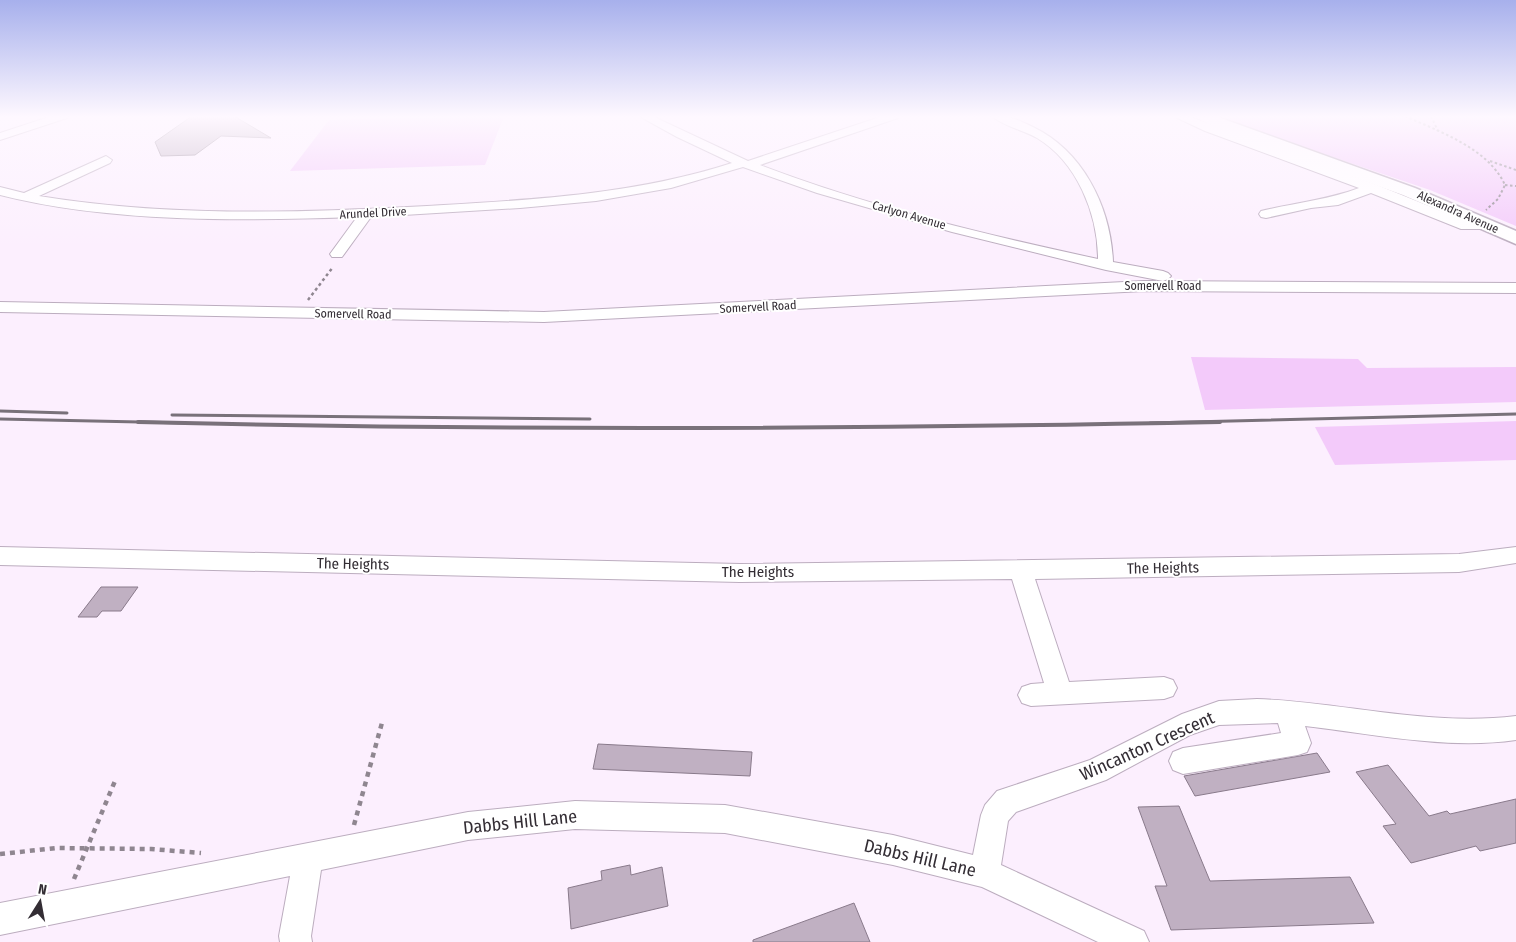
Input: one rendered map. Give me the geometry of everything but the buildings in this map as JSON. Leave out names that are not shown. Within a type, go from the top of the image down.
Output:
[{"type":"main road","name":"Alexandra Avenue","points":[[1322,160],[1393,185],[1484,222],[1516,238]]},
{"type":"street","points":[[25,197],[106,160]]},
{"type":"street","name":"Carlyon Avenue","points":[[736,160],[925,221],[1086,262],[1168,277],[1182,286]]},
{"type":"street","name":"Arundel Drive","points":[[0,191],[25,197],[94,207],[170,213],[274,216],[366,214],[487,206],[602,195],[684,181],[758,160]]},
{"type":"street","points":[[1070,160],[1089,194],[1100,222],[1106,247],[1106,266]]},
{"type":"street","points":[[1294,160],[1372,188],[1466,226],[1484,222]]},
{"type":"street","points":[[1266,214],[1311,204],[1338,201],[1372,188]]},
{"type":"street","points":[[337,254],[366,214]]},
{"type":"street","points":[[1086,262],[1088,288]]},
{"type":"street","name":"Somervell Road","points":[[0,306],[498,317],[579,316],[1088,288],[1182,286],[1512,292]]},
{"type":"street","name":"The Heights","points":[[0,556],[740,573],[1459,563],[1516,555]]},
{"type":"street","points":[[1021,570],[1060,694]]},
{"type":"street","points":[[1031,695],[1164,688]]},
{"type":"street","points":[[1183,761],[1298,743],[1287,712]]},
{"type":"street","name":"Wincanton Crescent","points":[[985,873],[995,815],[1007,801],[1096,771],[1182,726],[1219,713],[1287,712],[1434,729],[1486,732],[1516,728]]},
{"type":"street","name":"Dabbs Hill Lane","points":[[0,919],[468,826],[575,815],[653,816],[735,821],[893,850],[985,873],[1037,897],[1101,934],[1133,942]]},
{"type":"street","points":[[296,942],[295,936],[308,858]]},
{"type":"path","points":[[1487,160],[1497,169],[1505,185]]},
{"type":"path","points":[[1487,160],[1516,170]]},
{"type":"path","points":[[1484,222],[1488,206],[1498,199],[1505,185]]},
{"type":"path","points":[[1505,185],[1516,186]]},
{"type":"path","points":[[299,313],[340,258],[337,254]]},
{"type":"path","points":[[350,850],[356,812],[383,719]]},
{"type":"path","points":[[64,906],[86,848],[115,781]]},
{"type":"path","points":[[0,854],[57,848],[151,849],[202,853],[204,878]]},
{"type":"shaded area","points":[[298,160],[487,160],[485,165],[290,171]]},
{"type":"shaded area","points":[[1341,160],[1516,160],[1516,226],[1430,190]]},
{"type":"shaded area","points":[[1191,357],[1358,359],[1367,368],[1516,367],[1516,402],[1205,410]]},
{"type":"shaded area","points":[[1516,421],[1516,460],[1335,465],[1315,427]]},
{"type":"railway","points":[[0,411],[67,413]]},
{"type":"railway","points":[[1150,423],[1516,414]]},
{"type":"railway","points":[[172,415],[590,419]]},
{"type":"railway","points":[[0,419],[186,423]]},
{"type":"railway","points":[[138,422],[543,428],[949,426],[1220,422]]}]
